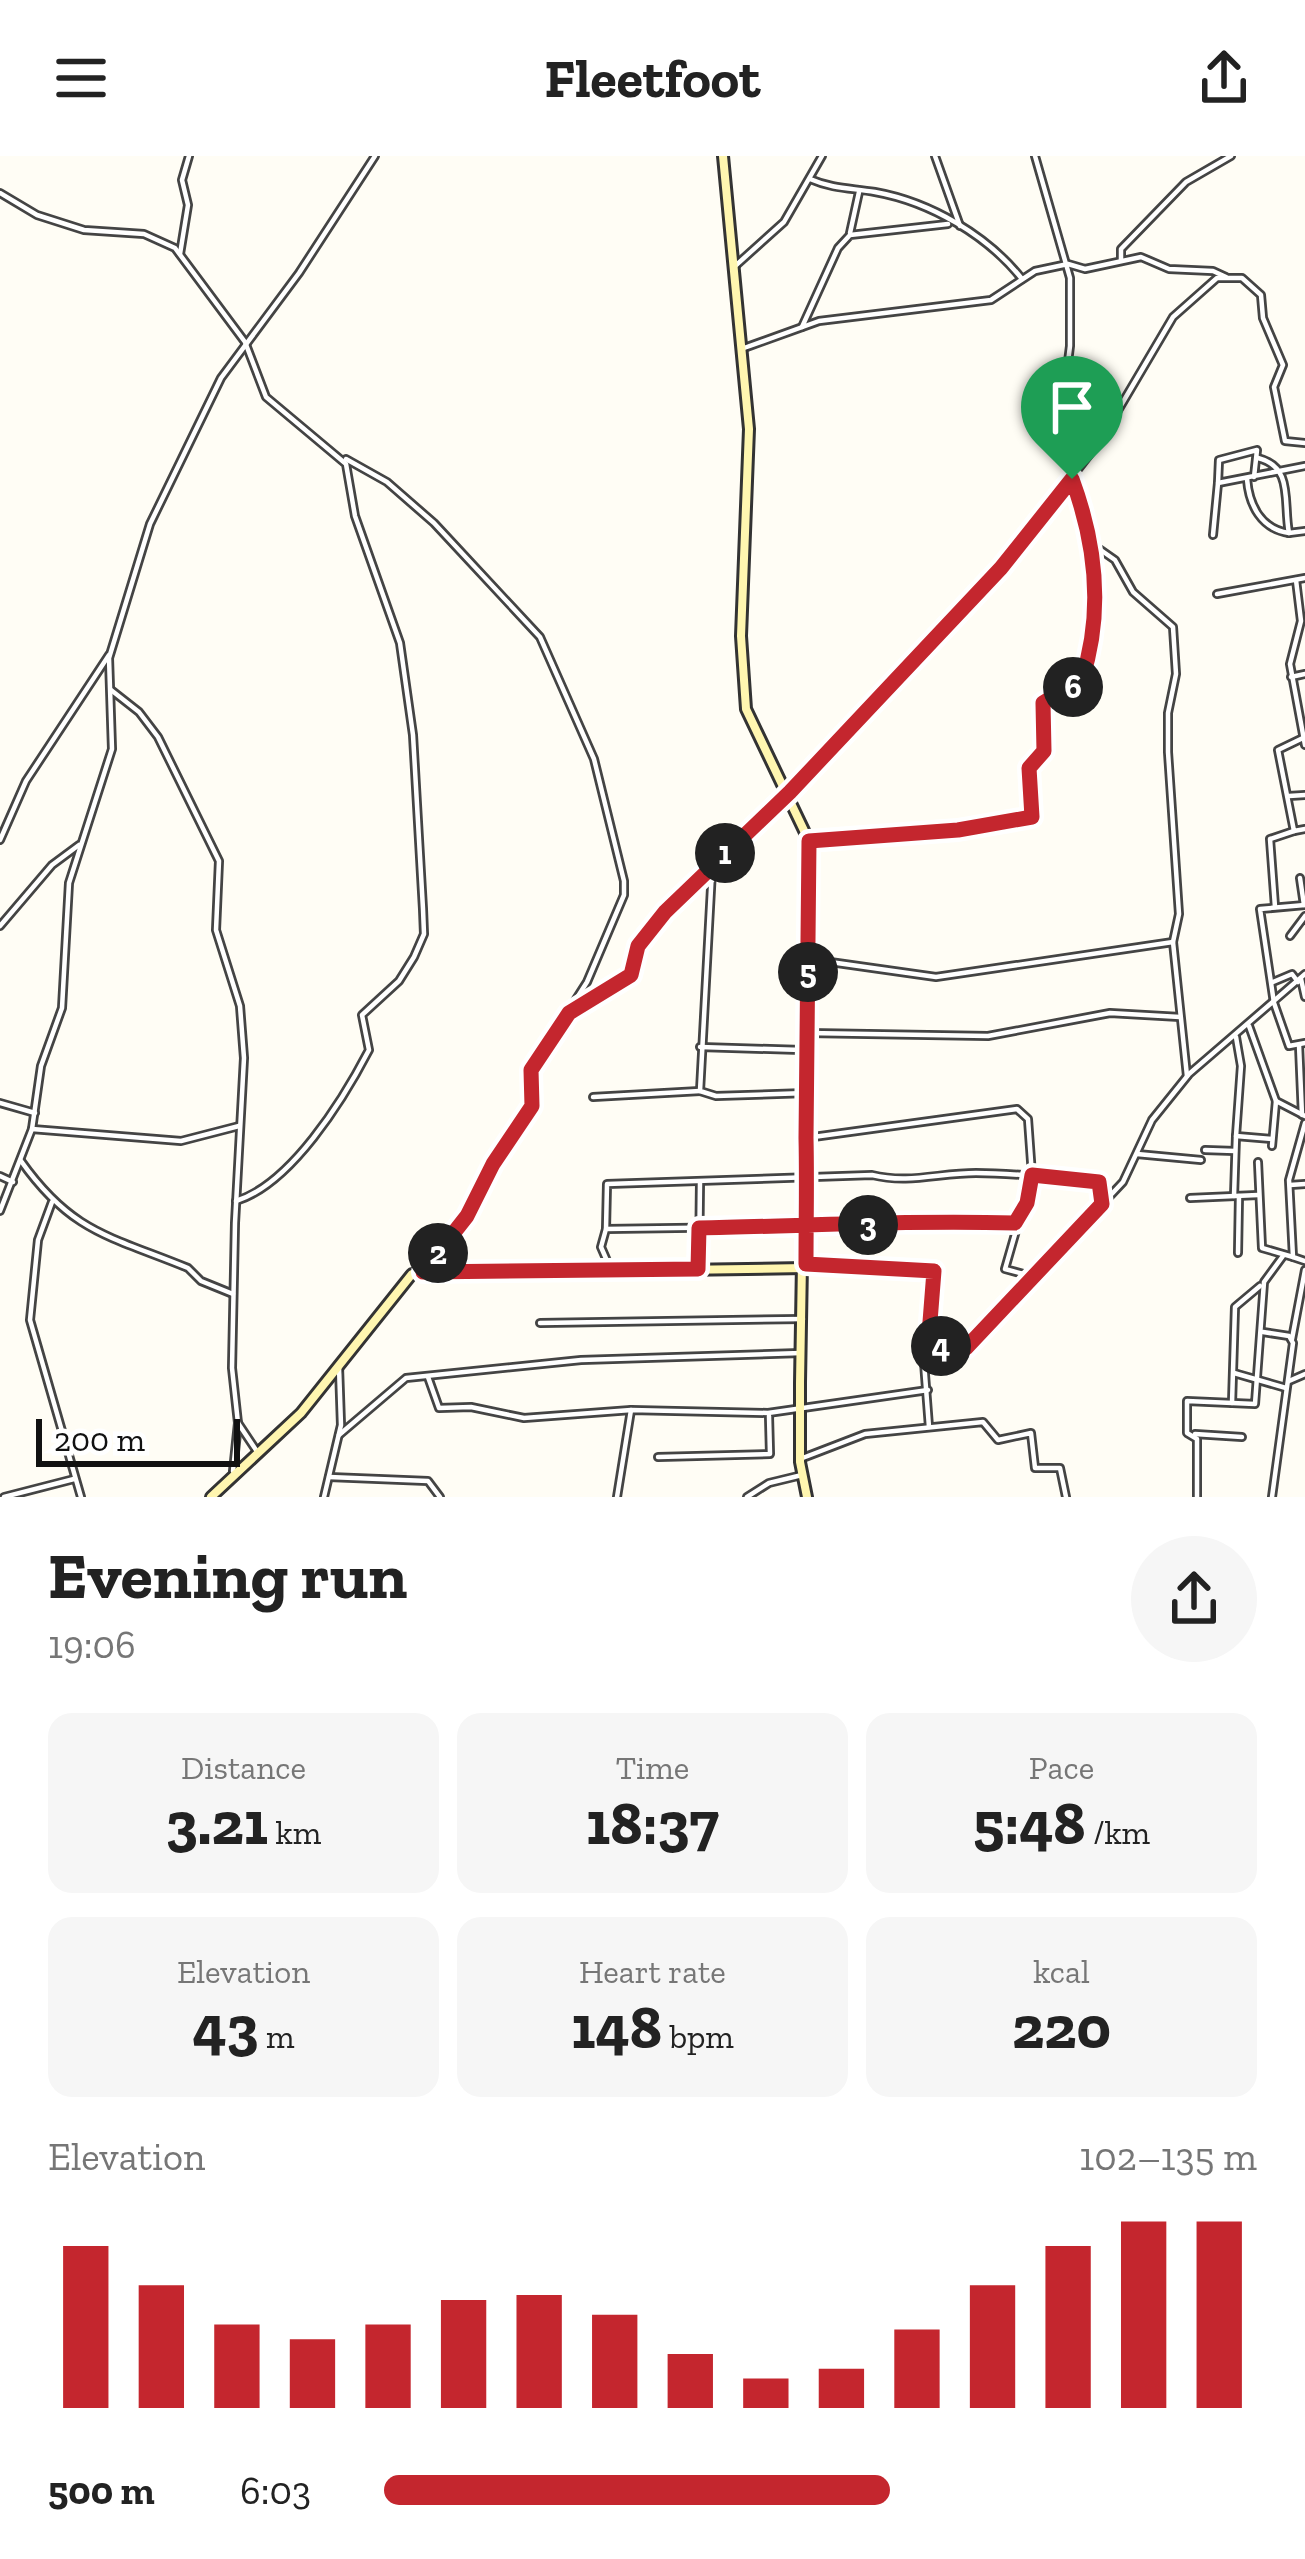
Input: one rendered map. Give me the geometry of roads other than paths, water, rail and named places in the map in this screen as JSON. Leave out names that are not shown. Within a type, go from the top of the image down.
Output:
[{"type":"street","points":[[180,254],[188,206],[182,180],[189,156]]},
{"type":"street","points":[[0,841],[26,781],[110,653],[155,513],[221,377],[299,273],[375,156]]},
{"type":"street","points":[[723,156],[745,348],[750,464],[741,636],[746,709],[790,792],[809,841],[806,1266],[800,1410],[800,1459],[807,1497]]},
{"type":"street","points":[[734,267],[773,236],[822,156]]},
{"type":"street","points":[[935,156],[960,226]]},
{"type":"street","points":[[809,841],[958,830],[1032,817],[1029,768],[1044,751],[1043,703],[1074,687],[1086,664],[1094,546],[1072,479],[1061,418],[1070,346],[1067,264],[1035,156]]},
{"type":"street","points":[[1121,260],[1121,249],[1186,182],[1232,156]]},
{"type":"street","points":[[810,178],[877,193],[960,226],[988,241],[1022,279]]},
{"type":"street","points":[[801,329],[819,299],[838,248],[850,235],[859,192]]},
{"type":"street","points":[[0,194],[69,225],[144,234],[180,254],[245,342],[272,404],[341,456],[387,482],[480,567],[540,637],[579,719],[605,799],[624,895],[569,1013],[531,1070],[532,1106],[493,1164],[467,1216],[423,1272]]},
{"type":"street","points":[[850,235],[932,223],[960,226]]},
{"type":"street","points":[[745,348],[857,314],[991,300],[1022,279],[1067,264],[1085,268],[1141,257],[1169,269],[1213,271],[1249,281],[1261,295],[1263,319],[1283,365],[1274,387],[1285,442],[1305,443]]},
{"type":"street","points":[[569,1013],[631,975],[644,936],[790,792],[1001,568],[1072,479],[1173,316],[1195,294],[1226,277]]},
{"type":"street","points":[[1213,535],[1220,460],[1257,451],[1251,478],[1253,509],[1275,531],[1305,531]]},
{"type":"street","points":[[236,1201],[268,1185],[337,1107],[369,1050],[362,1015],[399,981],[424,934],[412,735],[400,643],[360,532],[341,456]]},
{"type":"street","points":[[1258,458],[1274,462],[1283,472],[1289,533]]},
{"type":"street","points":[[1218,483],[1305,466]]},
{"type":"street","points":[[1094,546],[1115,560],[1133,592],[1173,627],[1176,674],[1168,713],[1178,914],[1173,942],[1187,1076]]},
{"type":"street","points":[[1216,595],[1305,578]]},
{"type":"street","points":[[1294,831],[1277,750],[1304,740],[1291,677],[1302,605],[1296,580]]},
{"type":"street","points":[[0,1209],[32,1129],[41,1066],[62,1008],[69,883],[109,772],[110,653]]},
{"type":"street","points":[[1291,677],[1305,674]]},
{"type":"street","points":[[111,690],[139,712],[158,737],[217,852],[216,930],[242,1021],[232,1368],[238,1423],[233,1477]]},
{"type":"street","points":[[1289,796],[1305,795]]},
{"type":"street","points":[[1275,907],[1270,839],[1305,829]]},
{"type":"street","points":[[0,926],[52,866],[79,845]]},
{"type":"street","points":[[700,1091],[711,866]]},
{"type":"street","points":[[1293,1258],[1290,1185],[1304,1118],[1302,1044],[1289,1046],[1274,1003],[1260,909],[1305,905],[1300,878]]},
{"type":"street","points":[[1290,936],[1305,918]]},
{"type":"street","points":[[808,959],[936,977],[1173,942]]},
{"type":"street","points":[[1271,982],[1292,974],[1301,978]]},
{"type":"street","points":[[1301,978],[1305,997]]},
{"type":"street","points":[[928,1347],[969,1346],[1123,1182],[1152,1120],[1187,1076],[1301,978]]},
{"type":"street","points":[[808,1033],[910,1030],[988,1036],[1110,1013],[1180,1017]]},
{"type":"street","points":[[1237,1136],[1272,1142],[1276,1101],[1249,1026]]},
{"type":"street","points":[[1236,1037],[1241,1066],[1235,1151],[1238,1253]]},
{"type":"street","points":[[699,1047],[808,1050]]},
{"type":"street","points":[[593,1097],[700,1091],[716,1096],[807,1093]]},
{"type":"street","points":[[1276,1101],[1304,1118]]},
{"type":"street","points":[[0,1103],[35,1113]]},
{"type":"street","points":[[806,1138],[1017,1109],[1028,1120],[1032,1175],[1005,1270],[1031,1276]]},
{"type":"street","points":[[32,1129],[181,1141],[240,1126]]},
{"type":"street","points":[[1295,1149],[1305,1149]]},
{"type":"street","points":[[1205,1150],[1235,1151]]},
{"type":"street","points":[[1137,1154],[1201,1160]]},
{"type":"street","points":[[21,1161],[52,1202],[89,1229],[188,1268],[209,1286],[235,1295]]},
{"type":"street","points":[[1258,1162],[1262,1248],[1305,1261]]},
{"type":"street","points":[[611,1270],[601,1247],[607,1184],[872,1175],[901,1182],[969,1173],[1032,1175],[1099,1182],[1102,1204]]},
{"type":"street","points":[[0,1176],[14,1181]]},
{"type":"street","points":[[698,1269],[700,1182]]},
{"type":"street","points":[[1290,1185],[1305,1184]]},
{"type":"street","points":[[1190,1198],[1258,1195]]},
{"type":"street","points":[[52,1202],[38,1240],[30,1320],[46,1390],[69,1444],[81,1497]]},
{"type":"street","points":[[606,1229],[1015,1223]]},
{"type":"street","points":[[1232,1402],[1235,1307],[1264,1282],[1283,1256]]},
{"type":"street","points":[[212,1497],[339,1365],[403,1279],[423,1272],[806,1266],[934,1271],[929,1427]]},
{"type":"street","points":[[1272,1497],[1305,1270]]},
{"type":"street","points":[[1242,1436],[1195,1435],[1186,1430],[1189,1398],[1255,1404],[1264,1282]]},
{"type":"street","points":[[540,1323],[803,1319]]},
{"type":"street","points":[[1263,1332],[1292,1339]]},
{"type":"street","points":[[339,1435],[399,1381],[560,1361],[801,1353]]},
{"type":"street","points":[[324,1497],[339,1435],[339,1365]]},
{"type":"street","points":[[1232,1373],[1287,1385],[1305,1373]]},
{"type":"street","points":[[428,1377],[439,1408],[471,1407],[524,1418],[631,1410],[769,1413],[928,1390]]},
{"type":"street","points":[[617,1497],[631,1410]]},
{"type":"street","points":[[658,1457],[770,1454],[769,1413]]},
{"type":"street","points":[[800,1459],[866,1434],[983,1422],[998,1440],[1031,1433],[1035,1468],[1060,1468],[1066,1497]]},
{"type":"street","points":[[238,1423],[258,1454]]},
{"type":"street","points":[[1195,1435],[1197,1497]]},
{"type":"street","points":[[747,1497],[769,1483],[802,1475]]},
{"type":"street","points":[[329,1477],[428,1481],[440,1497]]},
{"type":"street","points":[[4,1497],[74,1478]]}]
